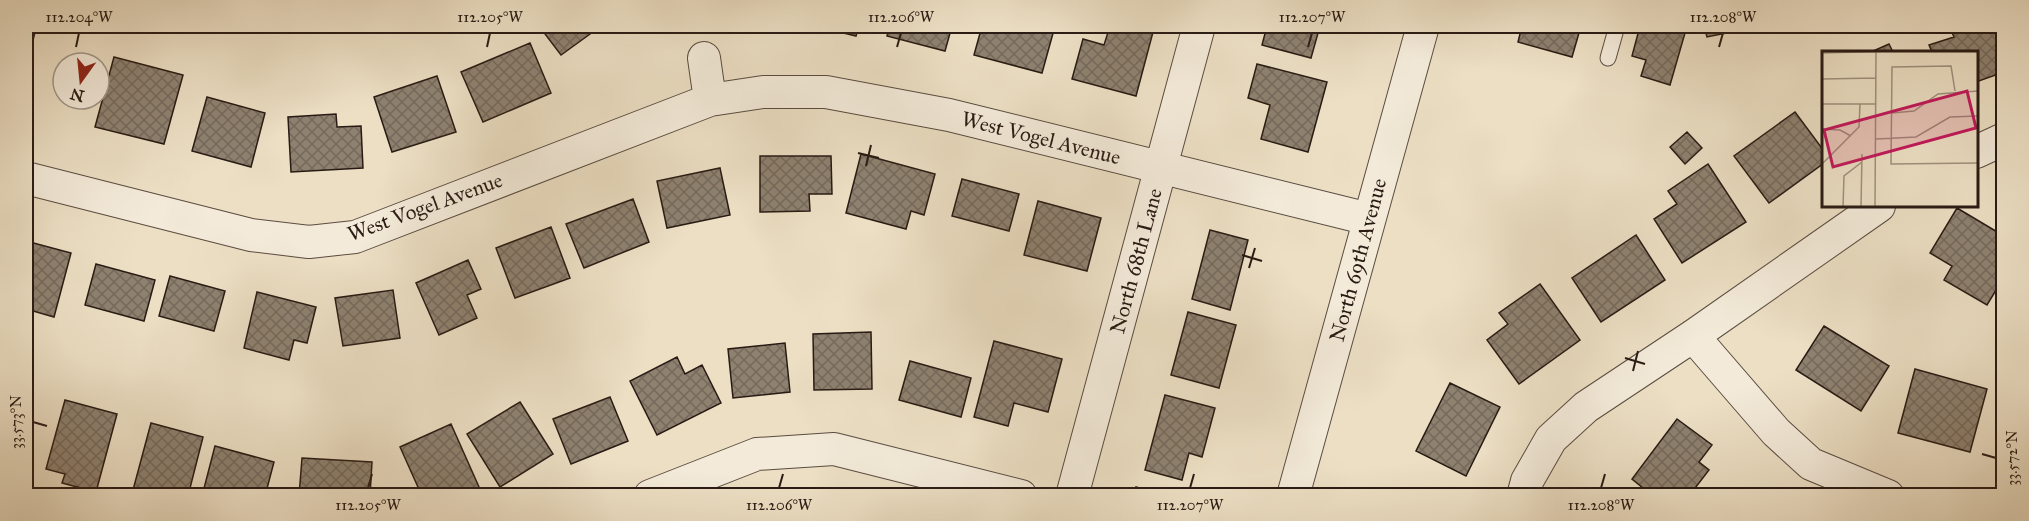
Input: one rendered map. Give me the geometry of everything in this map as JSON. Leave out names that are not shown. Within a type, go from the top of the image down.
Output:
[{"type":"street","name":"North 68th Lane","points":[[1072,495],[1199,26]]},
{"type":"street","name":"North 69th Avenue","points":[[1293,495],[1424,26]]},
{"type":"street","points":[[704,58],[710,100]]},
{"type":"street","name":"West Vogel Avenue","points":[[26,178],[251,235],[309,242],[320,241],[355,237],[710,100],[763,92],[826,92],[949,115],[1369,219]]},
{"type":"street","points":[[1978,152],[2004,139]]},
{"type":"street","points":[[1523,495],[1527,481],[1551,439],[1586,407],[1693,336],[1878,207]]},
{"type":"street","points":[[1693,336],[1776,432],[1811,464],[1888,495]]},
{"type":"street","points":[[650,495],[757,454],[834,448],[1021,495]]},
{"type":"lane","points":[[1608,58],[1617,26]]},
{"type":"building","points":[[539,26],[601,26],[561,55]]},
{"type":"building","points":[[815,26],[859,26],[856,36]]},
{"type":"building","points":[[890,26],[952,26],[945,51],[887,36]]},
{"type":"building","points":[[982,26],[1055,26],[1042,73],[974,55]]},
{"type":"building","points":[[1110,26],[1127,26],[1153,32],[1136,96],[1072,79],[1083,39],[1104,45]]},
{"type":"building","points":[[1267,26],[1320,26],[1311,58],[1262,45]]},
{"type":"building","points":[[1522,26],[1581,26],[1572,57],[1518,42]]},
{"type":"building","points":[[1640,26],[1687,26],[1670,85],[1641,76],[1646,60],[1632,56]]},
{"type":"building","points":[[1704,26],[1746,26],[1747,29],[1707,37]]},
{"type":"building","points":[[1949,26],[2000,26],[2004,34],[2004,72],[1978,81],[1978,51],[1932,51],[1929,45],[1954,37]]},
{"type":"building","points":[[26,30],[35,32],[26,69]]},
{"type":"building","points":[[530,43],[551,93],[483,122],[461,72]]},
{"type":"building","points":[[1889,44],[1892,51],[1873,51]]},
{"type":"building","points":[[114,57],[183,75],[164,144],[95,127],[99,111],[111,111],[111,68]]},
{"type":"building","points":[[1257,64],[1327,82],[1308,152],[1261,139],[1270,105],[1248,98]]},
{"type":"building","points":[[437,76],[456,132],[392,152],[374,97]]},
{"type":"building","points":[[207,97],[265,113],[251,167],[192,151]]},
{"type":"building","points":[[1795,112],[1822,148],[1822,164],[1769,203],[1734,156]]},
{"type":"building","points":[[336,114],[337,127],[361,126],[363,168],[291,172],[288,117]]},
{"type":"building","points":[[1687,132],[1702,148],[1685,164],[1670,147]]},
{"type":"building","points":[[861,154],[935,174],[924,215],[911,211],[906,229],[846,213]]},
{"type":"building","points":[[760,156],[831,156],[832,194],[809,194],[810,211],[760,212]]},
{"type":"building","points":[[1708,164],[1746,222],[1682,263],[1654,219],[1677,204],[1668,191]]},
{"type":"building","points":[[720,168],[730,215],[667,228],[657,181]]},
{"type":"building","points":[[962,179],[1019,194],[1009,231],[952,216]]},
{"type":"building","points":[[633,199],[649,242],[584,268],[566,224]]},
{"type":"building","points":[[1038,201],[1101,218],[1087,271],[1024,255]]},
{"type":"building","points":[[1957,208],[2004,236],[2004,277],[1987,305],[1944,280],[1952,266],[1930,253]]},
{"type":"building","points":[[551,227],[570,278],[515,298],[496,248]]},
{"type":"building","points":[[1210,230],[1248,240],[1230,310],[1192,299]]},
{"type":"building","points":[[1636,235],[1665,280],[1601,322],[1572,278]]},
{"type":"building","points":[[26,241],[71,253],[54,317],[26,309]]},
{"type":"building","points":[[468,260],[481,289],[467,295],[477,318],[439,335],[416,283]]},
{"type":"building","points":[[96,264],[155,280],[144,321],[85,305]]},
{"type":"building","points":[[170,276],[225,291],[214,331],[159,316]]},
{"type":"building","points":[[1540,284],[1580,340],[1519,384],[1487,340],[1508,324],[1499,313]]},
{"type":"building","points":[[393,290],[400,338],[343,346],[335,298]]},
{"type":"building","points":[[257,292],[316,307],[307,343],[294,340],[289,360],[244,348]]},
{"type":"building","points":[[1188,312],[1236,325],[1219,388],[1171,375]]},
{"type":"building","points":[[1824,326],[1889,366],[1861,411],[1796,370]]},
{"type":"building","points":[[871,332],[872,389],[814,390],[813,334]]},
{"type":"building","points":[[994,341],[1062,359],[1048,412],[1014,403],[1008,426],[974,417]]},
{"type":"building","points":[[785,343],[790,392],[733,398],[728,349]]},
{"type":"building","points":[[677,357],[685,374],[702,365],[721,403],[657,435],[630,381]]},
{"type":"building","points":[[910,361],[971,378],[961,417],[899,400]]},
{"type":"building","points":[[1915,369],[1987,389],[1970,452],[1898,433]]},
{"type":"building","points":[[1450,383],[1500,407],[1466,476],[1416,451]]},
{"type":"building","points":[[1165,395],[1215,408],[1202,457],[1189,453],[1182,480],[1145,470]]},
{"type":"building","points":[[610,397],[628,441],[571,464],[553,419]]},
{"type":"building","points":[[65,400],[117,414],[96,492],[62,483],[65,474],[46,469]]},
{"type":"building","points":[[520,402],[553,454],[500,487],[467,434]]},
{"type":"building","points":[[1677,419],[1712,445],[1699,462],[1709,470],[1689,496],[1653,496],[1632,479]]},
{"type":"building","points":[[151,423],[203,437],[188,496],[152,496],[133,490]]},
{"type":"building","points":[[451,424],[483,496],[422,496],[400,447]]},
{"type":"building","points":[[2004,433],[2004,462],[1996,461]]},
{"type":"building","points":[[215,446],[274,462],[265,496],[202,496]]},
{"type":"building","points":[[302,458],[372,462],[370,496],[299,496]]},
{"type":"building","points":[[1136,487],[1169,496],[1134,496]]},
{"type":"building","points":[[1390,490],[1410,496],[1388,496]]}]
